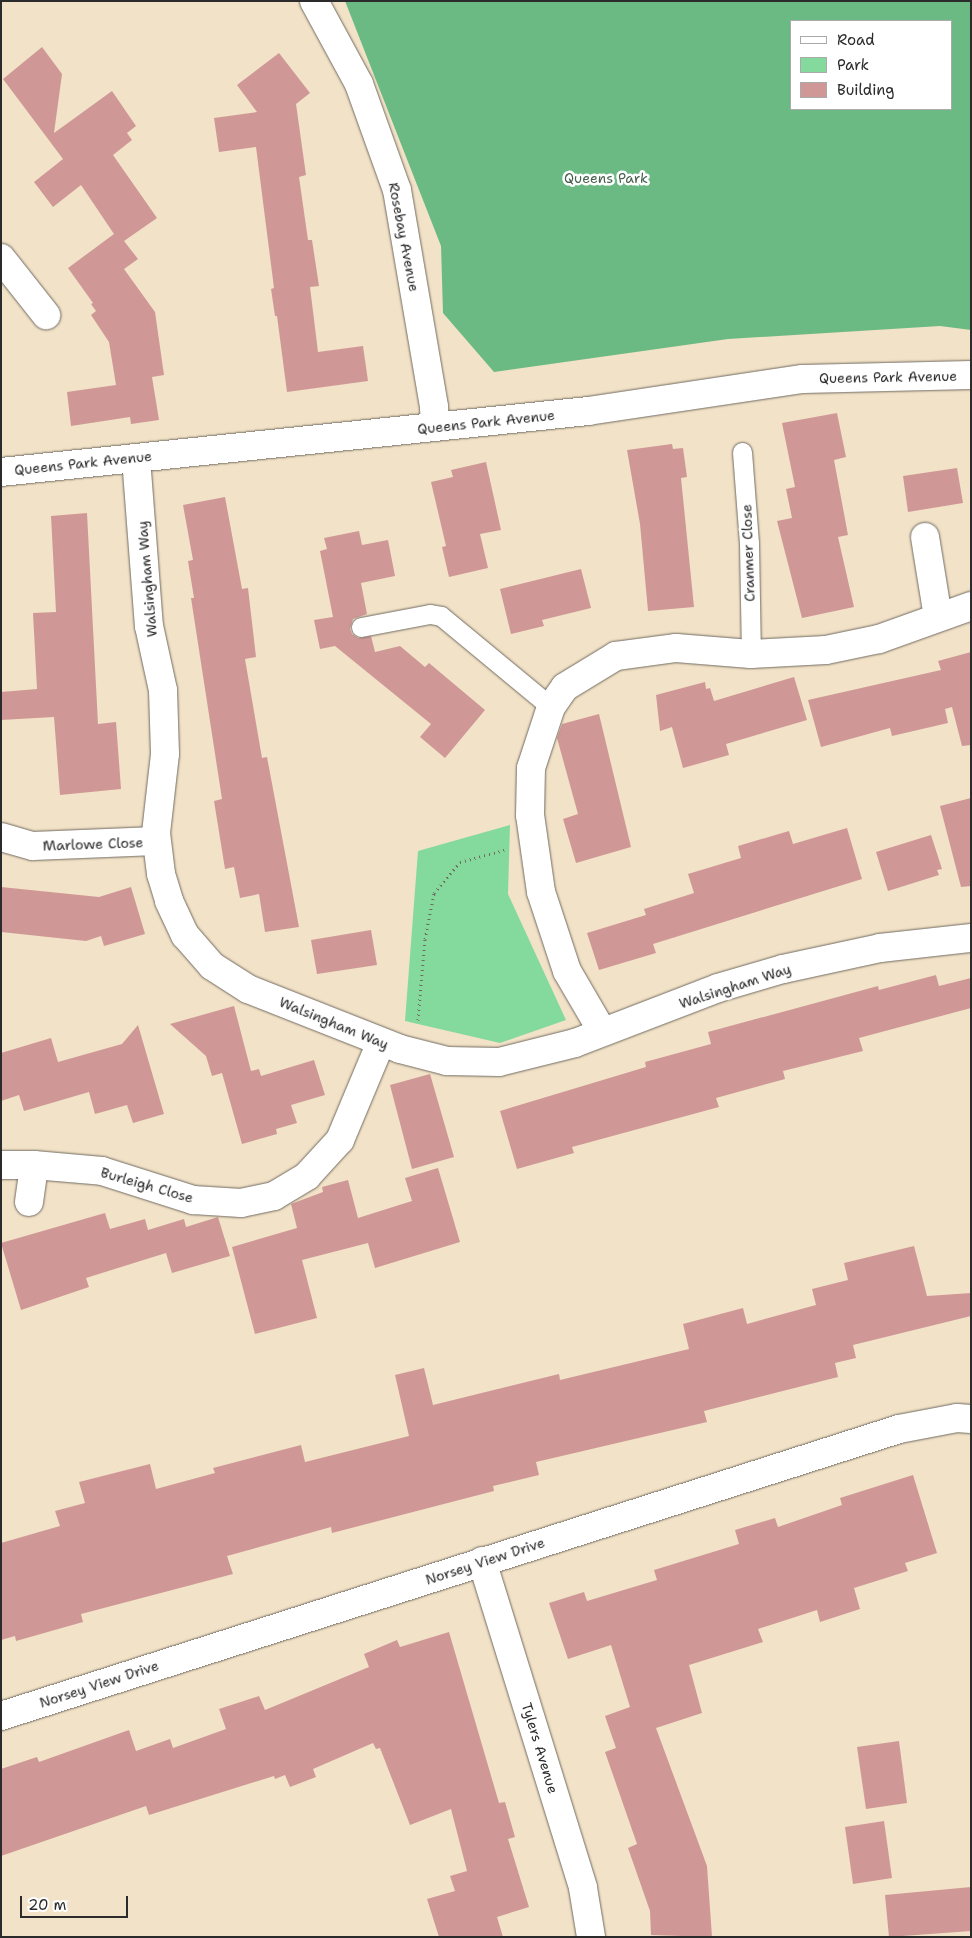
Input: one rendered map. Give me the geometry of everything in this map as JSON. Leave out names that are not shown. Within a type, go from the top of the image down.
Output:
[{"type":"street","name":"Rosebay Avenue","points":[[314,1],[359,84],[397,190],[434,407],[434,427]]},
{"type":"street","points":[[1,258],[46,316]]},
{"type":"street","name":"Queens Park Avenue","points":[[1,472],[588,411],[803,379],[971,375]]},
{"type":"street","name":"Walsingham Way","points":[[136,458],[148,626],[163,690],[165,754],[156,841],[169,901],[185,935],[212,966],[248,989],[381,1042],[416,1053],[447,1061],[499,1062],[568,1045],[718,988],[783,970],[880,948],[971,938]]},
{"type":"street","points":[[925,537],[938,617]]},
{"type":"street","points":[[602,1031],[567,971],[540,892],[530,815],[531,768],[551,707],[565,687],[616,656],[676,648],[751,654],[826,650],[879,639],[971,606]]},
{"type":"street","name":"Marlowe Close","points":[[1,837],[33,846],[156,841]]},
{"type":"street","name":"Burleigh Close","points":[[1,1165],[34,1165],[102,1171],[193,1200],[241,1204],[274,1196],[307,1176],[340,1140],[381,1042]]},
{"type":"street","points":[[29,1202],[34,1165]]},
{"type":"street","name":"Norsey View Drive","points":[[1,1716],[899,1429],[957,1418],[971,1419]]},
{"type":"street","name":"Tylers Avenue","points":[[482,1561],[583,1888],[590,1937]]},
{"type":"lane","name":"Cranmer Close","points":[[742,452],[749,543],[751,654]]},
{"type":"lane","points":[[360,627],[430,614],[441,616],[551,707]]},
{"type":"path","points":[[416,1053],[425,939],[434,893],[460,862],[533,842]]},
{"type":"green space","name":"Queens Park","points":[[345,1],[971,1],[971,330],[940,326],[728,339],[494,372],[443,313],[441,246]]},
{"type":"green space","points":[[510,825],[508,894],[566,1020],[500,1043],[405,1021],[418,851]]},
{"type":"building","points":[[42,47],[62,74],[54,133],[112,91],[136,126],[127,133],[132,140],[113,155],[157,218],[124,241],[138,259],[124,269],[155,312],[164,375],[152,377],[159,420],[131,424],[130,417],[71,426],[67,392],[116,385],[109,342],[91,315],[96,311],[91,304],[93,303],[68,268],[114,234],[81,185],[53,207],[34,182],[63,159],[3,79]]},
{"type":"building","points":[[279,53],[310,93],[296,104],[306,175],[299,177],[308,240],[312,240],[319,286],[310,287],[318,352],[363,346],[368,381],[287,392],[277,316],[275,316],[271,289],[274,288],[256,147],[219,152],[214,118],[257,112],[237,85]]},
{"type":"building","points":[[837,413],[846,457],[834,460],[848,535],[838,537],[854,607],[802,618],[777,521],[792,518],[786,489],[795,487],[782,423]]},
{"type":"building","points":[[672,444],[673,449],[683,448],[687,477],[681,478],[694,607],[648,611],[640,524],[627,450]]},
{"type":"building","points":[[486,462],[501,530],[480,534],[488,568],[449,577],[442,547],[446,546],[431,482],[453,477],[451,470]]},
{"type":"building","points":[[957,468],[963,503],[908,512],[903,476]]},
{"type":"building","points":[[225,497],[242,589],[248,588],[256,657],[245,659],[262,758],[267,757],[299,927],[265,932],[259,894],[240,898],[234,867],[225,869],[214,801],[222,799],[191,598],[194,598],[188,561],[193,560],[183,505]]},
{"type":"building","points":[[87,513],[98,724],[116,722],[121,789],[60,795],[54,717],[1,720],[1,692],[37,689],[33,613],[56,612],[51,516]]},
{"type":"building","points":[[359,531],[362,545],[388,540],[395,576],[361,583],[367,614],[353,619],[350,629],[352,634],[358,638],[371,636],[375,652],[400,646],[425,667],[429,663],[485,710],[445,758],[420,737],[431,724],[335,646],[320,649],[314,620],[333,617],[320,551],[327,549],[324,538]]},
{"type":"building","points":[[581,569],[591,608],[542,620],[544,626],[511,634],[500,589]]},
{"type":"building","points":[[971,652],[971,745],[962,746],[952,707],[945,709],[948,723],[892,736],[890,728],[821,747],[808,700],[941,670],[938,661]]},
{"type":"building","points":[[794,677],[807,720],[726,744],[729,755],[683,768],[672,727],[660,731],[656,695],[705,682],[706,689],[710,688],[714,701]]},
{"type":"building","points":[[599,714],[631,847],[576,863],[563,819],[578,814],[557,738],[562,724]]},
{"type":"building","points":[[971,798],[971,886],[961,887],[940,806]]},
{"type":"building","points":[[847,828],[862,879],[653,944],[656,953],[599,970],[587,933],[646,915],[644,909],[694,893],[688,874],[741,858],[738,846],[789,831],[793,844]]},
{"type":"building","points":[[931,835],[942,869],[937,870],[939,875],[888,891],[876,852]]},
{"type":"building","points":[[1,887],[99,897],[131,887],[145,934],[104,946],[101,936],[86,941],[1,932]]},
{"type":"building","points":[[371,930],[377,965],[317,974],[311,940]]},
{"type":"building","points":[[936,975],[939,986],[971,978],[971,1008],[859,1038],[863,1051],[783,1071],[785,1079],[716,1098],[719,1107],[572,1147],[574,1153],[517,1169],[500,1111],[646,1067],[645,1062],[711,1044],[708,1032],[878,986],[879,990]]},
{"type":"building","points":[[234,1006],[251,1071],[259,1069],[261,1076],[314,1060],[325,1095],[291,1105],[297,1123],[276,1129],[277,1134],[242,1144],[222,1073],[212,1076],[206,1056],[170,1024]]},
{"type":"building","points":[[138,1025],[164,1114],[133,1123],[127,1105],[95,1114],[89,1092],[24,1111],[19,1095],[1,1101],[1,1053],[51,1038],[58,1062],[122,1044]]},
{"type":"building","points":[[430,1074],[454,1157],[412,1169],[390,1085]]},
{"type":"building","points":[[438,1168],[460,1242],[375,1268],[368,1243],[302,1260],[317,1318],[255,1334],[232,1247],[297,1228],[291,1204],[323,1192],[322,1187],[348,1180],[358,1218],[412,1201],[405,1178]]},
{"type":"building","points":[[105,1213],[110,1229],[145,1219],[148,1230],[184,1219],[186,1227],[218,1217],[230,1256],[172,1273],[166,1253],[86,1278],[89,1287],[21,1310],[1,1243]]},
{"type":"building","points":[[914,1246],[927,1296],[971,1293],[971,1316],[853,1345],[856,1358],[835,1363],[838,1377],[704,1411],[707,1422],[536,1462],[539,1475],[493,1486],[494,1491],[332,1533],[331,1527],[227,1556],[233,1574],[81,1614],[83,1622],[16,1641],[15,1636],[1,1640],[1,1543],[60,1526],[55,1511],[85,1503],[79,1482],[150,1464],[156,1489],[215,1473],[213,1468],[301,1445],[305,1462],[409,1436],[395,1375],[424,1368],[433,1405],[559,1374],[560,1380],[689,1349],[683,1324],[743,1308],[747,1324],[816,1305],[812,1289],[848,1280],[844,1263]]},
{"type":"building","points":[[913,1475],[937,1553],[905,1563],[908,1571],[854,1588],[860,1609],[820,1622],[817,1610],[758,1629],[763,1642],[689,1665],[702,1713],[656,1728],[707,1866],[712,1937],[651,1935],[650,1911],[628,1848],[637,1844],[605,1752],[616,1748],[605,1716],[630,1707],[611,1645],[568,1659],[549,1603],[584,1592],[587,1601],[657,1580],[654,1570],[739,1544],[735,1530],[775,1518],[778,1527],[842,1505],[840,1498]]},
{"type":"building","points":[[449,1632],[499,1803],[505,1802],[515,1837],[508,1839],[529,1907],[497,1917],[503,1937],[439,1937],[427,1899],[455,1891],[450,1876],[467,1871],[451,1809],[410,1825],[380,1748],[376,1749],[373,1743],[313,1769],[316,1777],[290,1787],[285,1775],[275,1779],[274,1776],[149,1815],[146,1806],[1,1856],[1,1769],[37,1757],[39,1762],[129,1730],[136,1751],[170,1739],[173,1748],[226,1729],[219,1709],[259,1696],[265,1710],[369,1667],[364,1654],[397,1640],[400,1647]]},
{"type":"building","points":[[899,1741],[907,1803],[866,1809],[857,1747]]},
{"type":"building","points":[[884,1821],[892,1878],[853,1884],[845,1827]]},
{"type":"building","points":[[971,1887],[971,1931],[889,1937],[885,1895]]}]
